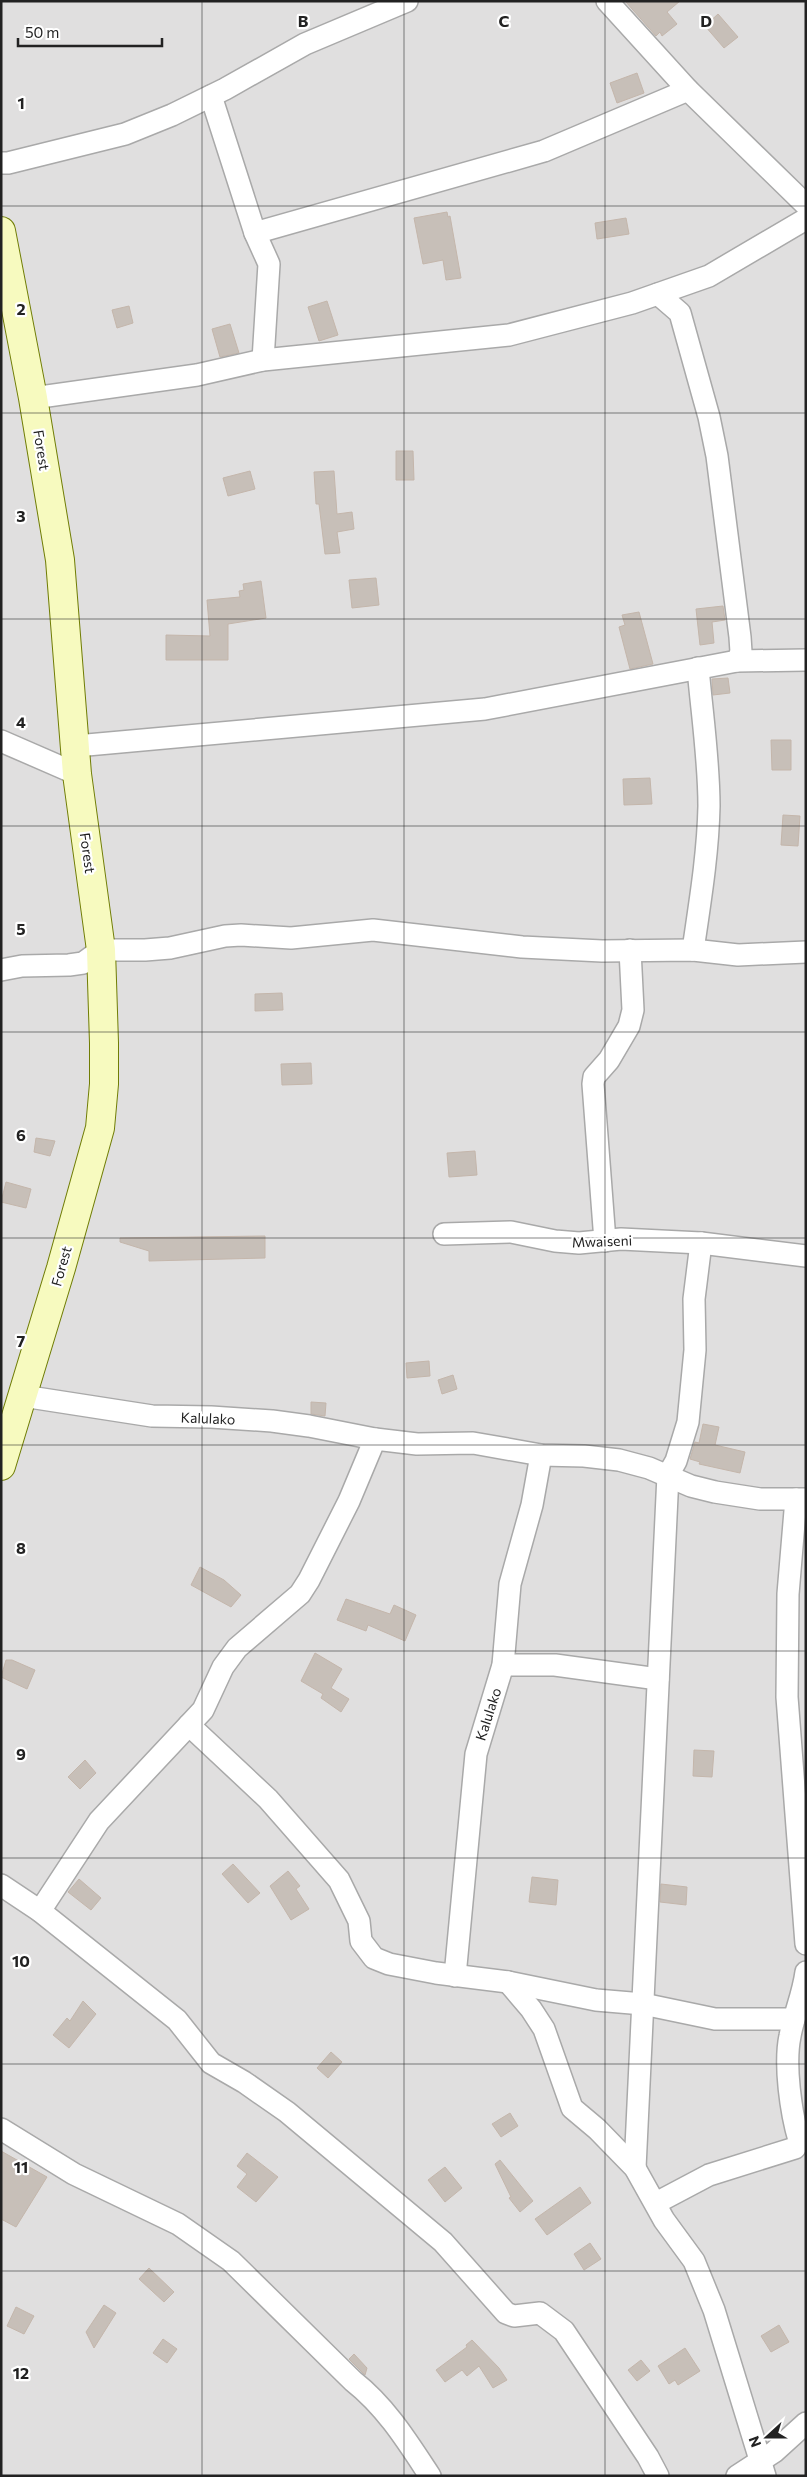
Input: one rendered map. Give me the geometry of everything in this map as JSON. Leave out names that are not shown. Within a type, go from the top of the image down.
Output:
[{"type":"street","points":[[1,163],[17,161],[125,134],[211,96],[305,44],[407,1]]},
{"type":"street","points":[[608,1],[688,90],[806,205]]},
{"type":"street","points":[[255,233],[544,151],[688,90]]},
{"type":"street","points":[[211,96],[255,233],[269,264],[263,360]]},
{"type":"street","points":[[33,398],[197,374],[263,360],[496,337],[588,316],[700,279],[720,270],[806,219]]},
{"type":"street","name":"Forest","points":[[1,231],[33,398],[60,560],[77,774],[100,950],[104,1043],[104,1084],[100,1128],[1,1466]]},
{"type":"street","points":[[680,313],[700,279]]},
{"type":"street","points":[[658,294],[680,313],[709,416],[717,456],[740,637],[741,652],[737,661]]},
{"type":"street","points":[[76,746],[485,709],[737,661],[806,660]]},
{"type":"street","points":[[693,950],[706,850],[709,806],[698,668]]},
{"type":"street","points":[[1,741],[77,774]]},
{"type":"street","points":[[1,970],[22,966],[83,963],[100,950],[170,948],[241,935],[291,938],[374,930],[522,947],[693,950],[738,955],[806,952]]},
{"type":"street","points":[[605,1241],[593,1084],[594,1077],[609,1060],[629,1026],[633,1010],[630,950]]},
{"type":"street","name":"Mwaiseni","points":[[444,1234],[511,1232],[555,1241],[579,1243],[621,1239],[701,1243],[806,1256]]},
{"type":"street","points":[[636,2168],[668,1475],[676,1461],[688,1422],[695,1350],[694,1300],[701,1243]]},
{"type":"street","name":"Kalulako","points":[[23,1396],[152,1416],[211,1417],[281,1422],[375,1440],[417,1444],[473,1443],[541,1455],[584,1456],[619,1460],[668,1475],[691,1486],[737,1496],[760,1499],[801,1499]]},
{"type":"street","points":[[40,1911],[99,1821],[189,1726],[209,1702],[228,1658],[272,1616],[300,1594],[349,1501],[375,1440]]},
{"type":"street","name":"Kalulako","points":[[454,1976],[476,1754],[503,1665],[510,1584],[532,1505],[541,1455]]},
{"type":"street","points":[[801,1499],[788,1594],[787,1697],[806,1944]]},
{"type":"street","points":[[503,1665],[555,1665],[658,1679]]},
{"type":"street","points":[[189,1726],[268,1799],[339,1880],[359,1921],[361,1941],[374,1958],[389,1964],[454,1976],[508,1982],[596,2000],[643,2004],[715,2019],[794,2020]]},
{"type":"street","points":[[1,1885],[40,1911],[177,2020],[211,2063],[244,2082],[287,2112],[443,2242],[506,2314],[514,2316],[540,2313],[564,2332],[648,2457],[658,2476]]},
{"type":"street","points":[[656,2203],[709,2175],[795,2148],[799,2140],[794,2123],[789,2082],[789,2038],[804,1990],[806,1972]]},
{"type":"street","points":[[508,1982],[531,2009],[544,2029],[572,2108],[597,2129],[636,2168],[664,2220],[685,2245],[703,2281],[728,2354],[763,2469]]},
{"type":"street","points":[[1,2129],[74,2174],[178,2224],[231,2261],[353,2381],[374,2397],[396,2424],[430,2476]]},
{"type":"street","points":[[737,2476],[763,2469],[806,2423]]},
{"type":"shaded area","points":[[1,1],[806,1],[806,2476],[1,2476]]},
{"type":"building","points":[[625,1],[680,1],[667,12],[677,24],[662,36],[660,32],[656,36]]},
{"type":"building","points":[[718,14],[738,37],[724,48],[705,26]]},
{"type":"building","points":[[637,73],[644,93],[617,103],[610,83]]},
{"type":"building","points":[[447,212],[448,217],[450,216],[461,278],[446,280],[443,260],[423,264],[414,218]]},
{"type":"building","points":[[626,218],[629,234],[597,239],[595,223]]},
{"type":"building","points":[[327,301],[338,335],[319,341],[308,307]]},
{"type":"building","points":[[129,306],[133,323],[117,328],[112,310]]},
{"type":"building","points":[[230,324],[239,353],[220,357],[212,329]]},
{"type":"building","points":[[396,451],[413,451],[414,480],[396,480]]},
{"type":"building","points":[[250,471],[255,489],[228,496],[223,478]]},
{"type":"building","points":[[334,471],[337,514],[352,512],[354,529],[337,532],[340,553],[325,554],[319,504],[316,504],[314,472]]},
{"type":"building","points":[[376,578],[379,605],[352,608],[349,580]]},
{"type":"building","points":[[261,581],[266,618],[228,624],[228,660],[166,660],[166,635],[210,636],[207,600],[240,597],[239,591],[244,590],[243,584]]},
{"type":"building","points":[[723,606],[725,620],[712,622],[714,643],[700,645],[696,609]]},
{"type":"building","points":[[639,612],[653,664],[630,669],[619,627],[625,625],[622,615]]},
{"type":"building","points":[[728,678],[730,693],[713,695],[712,679]]},
{"type":"building","points":[[771,740],[791,740],[791,770],[772,770]]},
{"type":"building","points":[[650,778],[652,804],[624,805],[623,779]]},
{"type":"building","points":[[783,815],[800,816],[798,846],[781,845]]},
{"type":"building","points":[[282,993],[283,1010],[255,1011],[255,994]]},
{"type":"building","points":[[311,1063],[312,1084],[282,1085],[281,1064]]},
{"type":"building","points":[[36,1138],[55,1141],[50,1156],[34,1152]]},
{"type":"building","points":[[475,1151],[477,1175],[449,1177],[447,1153]]},
{"type":"building","points":[[6,1182],[31,1189],[26,1208],[1,1202]]},
{"type":"building","points":[[265,1236],[265,1258],[149,1261],[149,1251],[120,1242],[120,1238]]},
{"type":"building","points":[[429,1361],[430,1376],[407,1378],[406,1363]]},
{"type":"building","points":[[453,1375],[457,1389],[442,1394],[438,1380]]},
{"type":"building","points":[[311,1402],[326,1403],[325,1416],[311,1414]]},
{"type":"building","points":[[703,1424],[719,1427],[715,1445],[745,1452],[740,1473],[699,1464],[700,1462],[690,1459],[695,1442],[699,1443]]},
{"type":"building","points":[[200,1567],[224,1580],[241,1595],[231,1607],[191,1585]]},
{"type":"building","points":[[346,1599],[390,1614],[394,1605],[416,1615],[405,1641],[368,1625],[366,1631],[337,1620]]},
{"type":"building","points":[[315,1653],[342,1669],[331,1688],[349,1699],[341,1712],[321,1698],[323,1694],[301,1681]]},
{"type":"building","points":[[6,1660],[12,1660],[35,1670],[27,1689],[1,1677]]},
{"type":"building","points":[[694,1750],[714,1751],[712,1777],[693,1776]]},
{"type":"building","points":[[85,1760],[96,1773],[80,1789],[68,1777]]},
{"type":"building","points":[[233,1864],[260,1893],[248,1903],[222,1874]]},
{"type":"building","points":[[288,1871],[300,1886],[296,1889],[309,1909],[291,1920],[270,1886]]},
{"type":"building","points":[[532,1877],[558,1880],[556,1905],[529,1902]]},
{"type":"building","points":[[79,1879],[101,1898],[91,1910],[68,1892]]},
{"type":"building","points":[[661,1884],[687,1887],[686,1905],[660,1902]]},
{"type":"building","points":[[83,2001],[96,2014],[69,2048],[53,2035],[67,2018],[70,2021]]},
{"type":"building","points":[[331,2052],[342,2062],[328,2078],[317,2068]]},
{"type":"building","points":[[510,2113],[518,2126],[501,2137],[492,2124]]},
{"type":"building","points":[[1,2151],[47,2177],[16,2227],[1,2219]]},
{"type":"building","points":[[247,2153],[278,2177],[256,2202],[237,2187],[247,2174],[237,2166]]},
{"type":"building","points":[[500,2160],[533,2201],[520,2212],[509,2198],[511,2197],[495,2164]]},
{"type":"building","points":[[445,2167],[462,2188],[445,2202],[428,2180]]},
{"type":"building","points":[[580,2187],[591,2203],[547,2235],[535,2219]]},
{"type":"building","points":[[590,2243],[601,2259],[584,2270],[574,2254]]},
{"type":"building","points":[[149,2268],[174,2292],[164,2302],[139,2279]]},
{"type":"building","points":[[104,2305],[116,2313],[94,2348],[86,2332]]},
{"type":"building","points":[[16,2307],[34,2316],[24,2334],[7,2326]]},
{"type":"building","points":[[779,2325],[789,2342],[771,2352],[761,2336]]},
{"type":"building","points":[[163,2339],[177,2349],[167,2363],[153,2353]]},
{"type":"building","points":[[472,2340],[499,2368],[507,2380],[493,2388],[479,2366],[467,2376],[462,2370],[445,2382],[436,2370],[467,2347],[466,2345]]},
{"type":"building","points":[[685,2348],[700,2371],[678,2385],[675,2380],[669,2384],[658,2366]]},
{"type":"building","points":[[354,2354],[367,2368],[365,2375],[349,2359]]},
{"type":"building","points":[[641,2360],[650,2371],[637,2381],[628,2370]]}]
